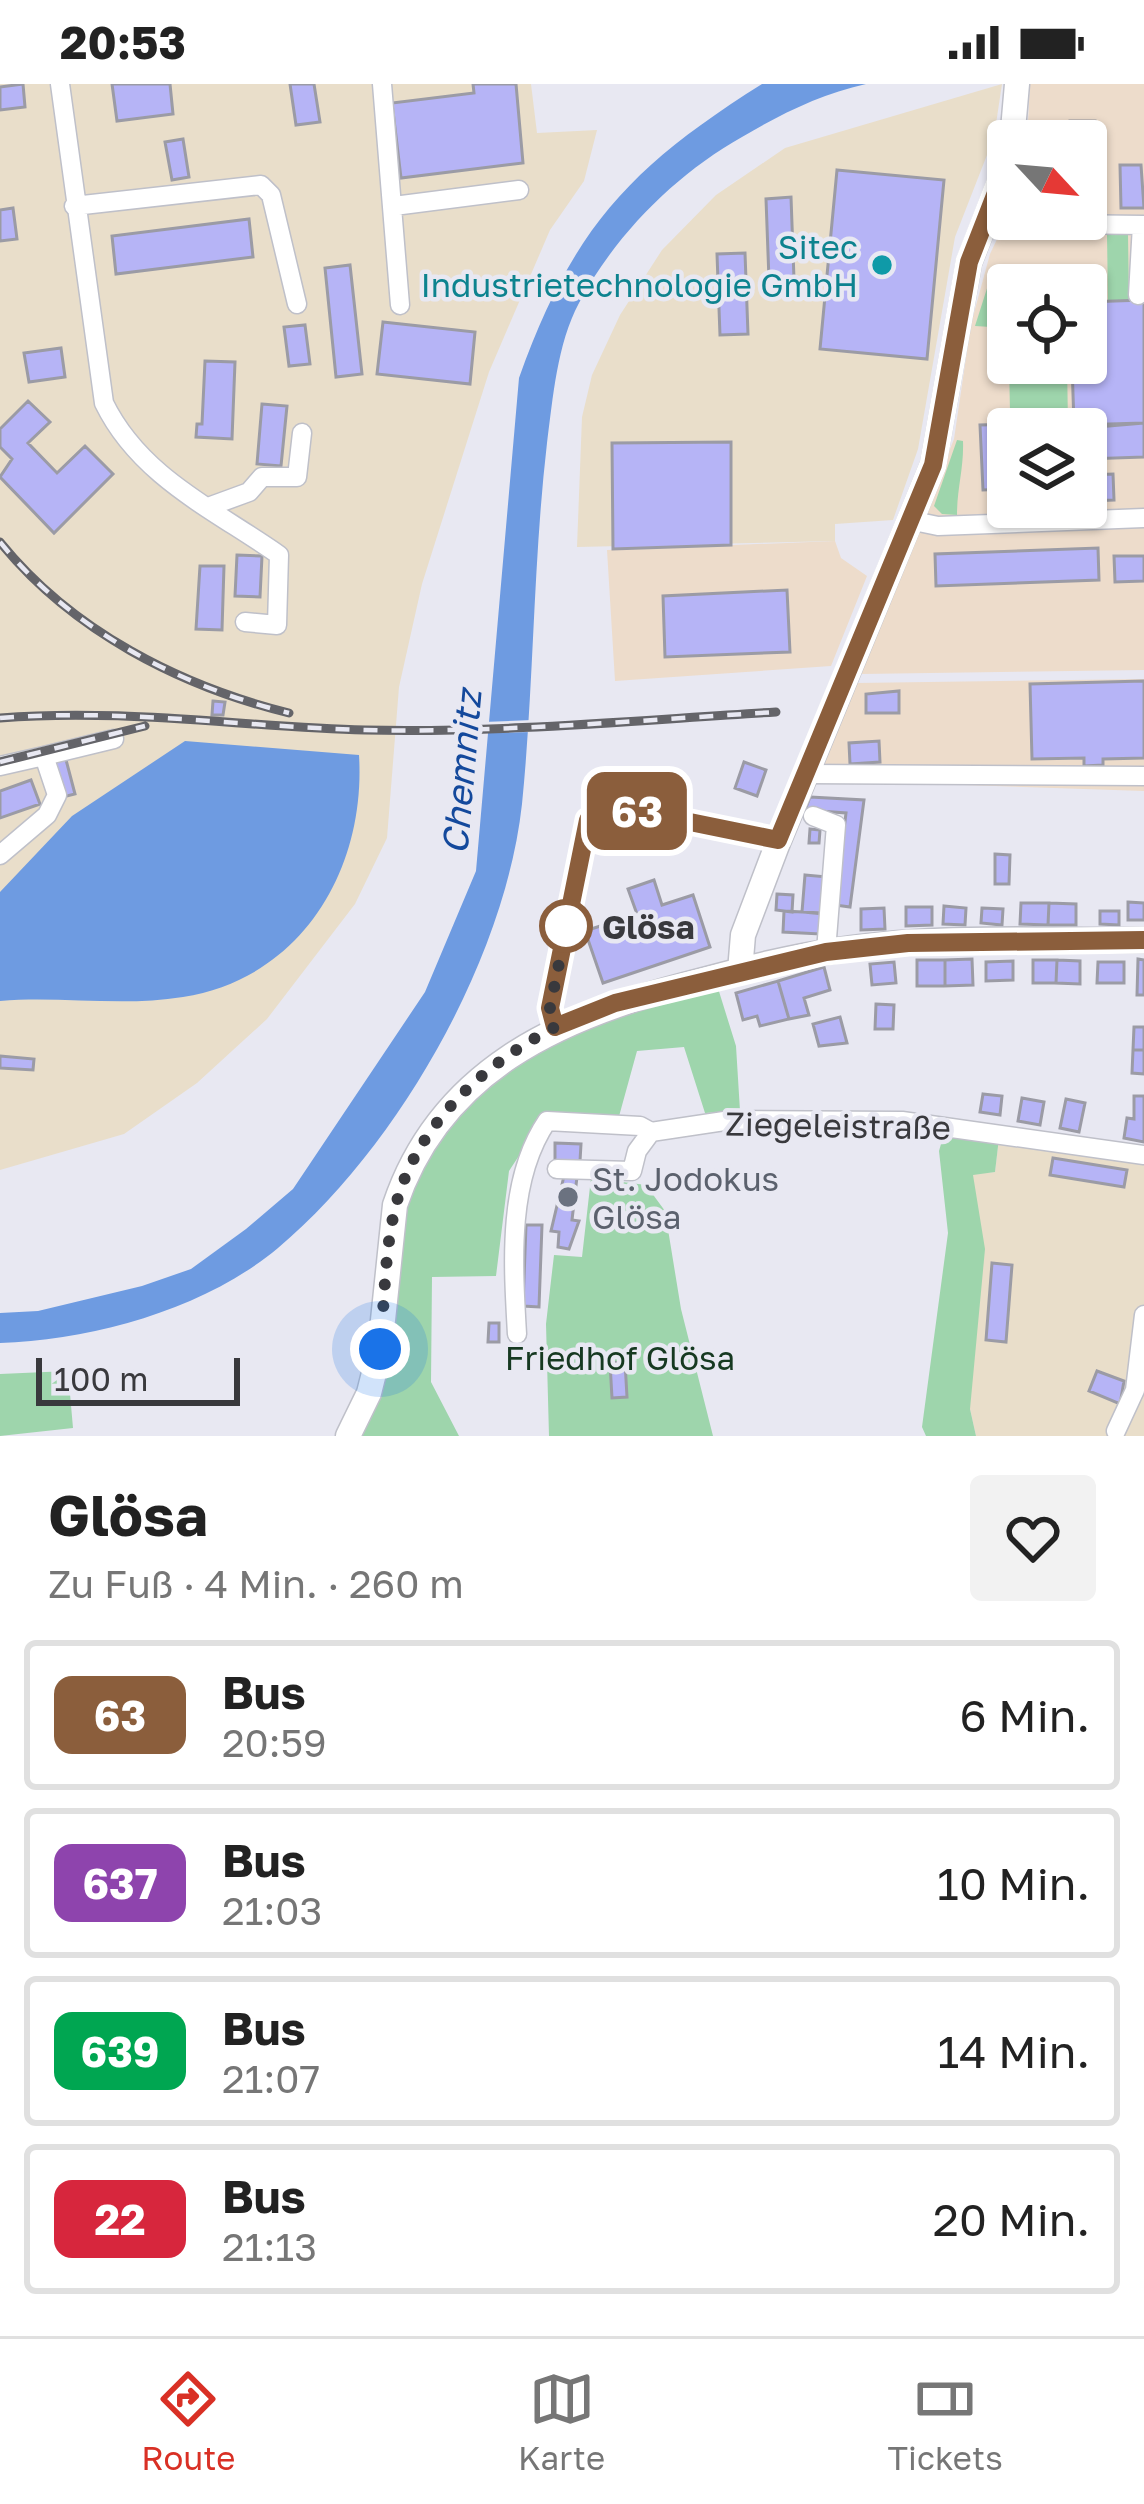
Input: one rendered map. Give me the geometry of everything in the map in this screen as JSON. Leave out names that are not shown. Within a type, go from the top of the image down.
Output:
[{"type":"main road","points":[[1014,120],[1017,84]]},
{"type":"main road","points":[[740,971],[742,935],[940,443],[962,295],[987,215]]},
{"type":"main road","points":[[348,1436],[374,1375],[395,1205],[416,1155],[485,1072],[555,1027],[615,1003],[826,952],[925,942],[1144,940]]},
{"type":"street","points":[[60,84],[104,403],[151,465],[186,497],[279,555],[277,625],[245,622]]},
{"type":"street","points":[[382,84],[400,305]]},
{"type":"street","points":[[74,206],[266,187],[297,304]]},
{"type":"street","points":[[394,206],[519,190]]},
{"type":"street","points":[[984,223],[1143,225],[1138,295]]},
{"type":"street","points":[[208,507],[249,492],[262,477],[297,477],[302,433]]},
{"type":"street","points":[[910,520],[938,526],[1144,518]]},
{"type":"street","points":[[0,766],[114,739]]},
{"type":"street","points":[[0,855],[55,806],[44,756]]},
{"type":"street","points":[[805,774],[1144,776]]},
{"type":"street","points":[[555,1027],[550,1008],[553,986],[588,820],[603,810],[631,810],[778,840]]},
{"type":"street","points":[[813,816],[836,825],[826,952]]},
{"type":"street","name":"Ziegeleistraße","points":[[517,1334],[515,1263],[526,1151],[547,1120],[640,1126],[651,1132],[731,1120],[902,1121],[1144,1155]]},
{"type":"street","points":[[557,1169],[632,1171],[637,1151],[651,1132]]},
{"type":"street","points":[[1116,1431],[1135,1390],[1144,1315]]},
{"type":"shaded area","points":[[0,84],[531,84],[537,133],[597,130],[584,181],[550,230],[489,372],[422,584],[399,687],[387,838],[355,904],[267,1019],[197,1083],[124,1134],[0,1170]]},
{"type":"shaded area","points":[[1002,84],[997,120],[987,120],[987,155],[955,237],[918,449],[893,520],[835,524],[835,541],[577,547],[582,417],[592,375],[620,315],[662,250],[716,195],[785,148]]},
{"type":"shaded area","points":[[1030,84],[1144,84],[1144,670],[861,674],[954,439],[971,324],[987,265],[987,384],[1107,384],[1107,264],[987,264],[997,240],[1107,240],[1107,120],[1028,120]]},
{"type":"shaded area","points":[[835,541],[841,558],[867,576],[831,666],[615,681],[607,550]]},
{"type":"shaded area","points":[[1144,679],[1144,791],[812,780],[856,683]]},
{"type":"shaded area","points":[[999,1138],[1144,1156],[1144,1436],[976,1436],[970,1409],[973,1174],[995,1172]]},
{"type":"green space","points":[[1107,235],[1128,235],[1129,300],[1108,301]]},
{"type":"green space","points":[[987,288],[987,327],[975,326]]},
{"type":"green space","points":[[1009,384],[1067,384],[1068,408],[1010,408]]},
{"type":"green space","points":[[957,440],[963,441],[963,451],[957,515],[942,514],[934,506]]},
{"type":"green space","points":[[717,985],[736,1046],[740,1111],[705,1113],[684,1047],[637,1051],[618,1120],[545,1116],[509,1171],[496,1276],[432,1277],[431,1382],[459,1436],[356,1436],[393,1254],[411,1199],[436,1147],[470,1102],[516,1062],[576,1030]]},
{"type":"green space","points":[[945,1130],[999,1138],[995,1172],[973,1175],[985,1249],[970,1409],[976,1436],[926,1436],[922,1427],[948,1233],[939,1151]]},
{"type":"green space","name":"Friedhof Glösa","points":[[591,1178],[646,1185],[665,1211],[681,1309],[713,1436],[549,1436],[546,1324],[554,1255],[582,1257]]},
{"type":"green space","points":[[68,1371],[73,1428],[0,1436],[0,1374]]},
{"type":"water","points":[[762,84],[866,84],[771,120],[694,169],[629,230],[579,303],[557,372],[547,443],[526,759],[512,864],[469,987],[403,1105],[322,1207],[278,1248],[217,1288],[110,1328],[0,1343],[0,1313],[38,1311],[142,1286],[191,1269],[246,1229],[293,1189],[425,992],[476,871],[519,378],[561,281],[611,206],[676,144]]},
{"type":"water","points":[[185,741],[359,755],[351,838],[319,911],[293,942],[262,967],[225,986],[160,1000],[0,1001],[0,892],[72,816]]},
{"type":"pier","points":[[532,720],[532,732],[482,733],[483,722]]},
{"type":"building","points":[[23,84],[25,107],[0,110],[0,87]]},
{"type":"building","points":[[112,84],[170,84],[173,114],[117,121]]},
{"type":"building","points":[[290,84],[314,84],[320,122],[296,125]]},
{"type":"building","points":[[473,84],[516,84],[523,163],[401,178],[392,103],[474,93]]},
{"type":"building","points":[[183,139],[189,177],[172,180],[165,142]]},
{"type":"building","points":[[1120,165],[1141,165],[1144,208],[1121,208]]},
{"type":"building","name":"Sitec Industrietechnologie GmbH","points":[[837,170],[944,180],[927,359],[820,349]]},
{"type":"building","points":[[791,197],[794,279],[769,280],[766,199]]},
{"type":"building","points":[[13,208],[17,239],[0,241],[0,210]]},
{"type":"building","points":[[249,219],[253,257],[116,274],[112,236]]},
{"type":"building","points":[[745,253],[748,334],[720,335],[717,254]]},
{"type":"building","points":[[350,265],[362,374],[336,377],[325,268]]},
{"type":"building","points":[[1144,300],[1144,423],[1107,424],[1107,408],[1073,408],[1073,384],[1107,384],[1107,301]]},
{"type":"building","points":[[383,322],[475,332],[470,384],[377,374]]},
{"type":"building","points":[[305,325],[310,364],[289,366],[284,327]]},
{"type":"building","points":[[61,348],[65,377],[29,382],[24,353]]},
{"type":"building","points":[[205,361],[235,362],[232,439],[196,437],[197,424],[202,424]]},
{"type":"building","points":[[28,401],[50,422],[28,443],[57,473],[85,446],[113,474],[54,533],[0,477],[12,459],[0,447],[0,429]]},
{"type":"building","points":[[262,404],[287,406],[281,466],[257,464]]},
{"type":"building","points":[[1144,423],[1144,457],[1107,458],[1107,426]]},
{"type":"building","points":[[980,425],[987,425],[987,490],[983,490]]},
{"type":"building","points":[[731,442],[731,545],[613,549],[612,443]]},
{"type":"building","points":[[1107,474],[1113,474],[1114,500],[1107,500]]},
{"type":"building","points":[[1098,548],[1099,580],[936,586],[935,554]]},
{"type":"building","points":[[237,555],[262,556],[260,597],[235,596]]},
{"type":"building","points":[[1114,556],[1144,556],[1144,581],[1115,582]]},
{"type":"building","points":[[200,566],[224,566],[222,630],[196,629]]},
{"type":"building","points":[[787,590],[790,652],[665,657],[663,596]]},
{"type":"building","points":[[1144,681],[1144,758],[1103,759],[1103,765],[1084,766],[1084,758],[1032,759],[1030,684]]},
{"type":"building","points":[[899,691],[899,713],[866,713],[866,694]]},
{"type":"building","points":[[213,701],[225,702],[223,715],[212,715]]},
{"type":"building","points":[[879,741],[880,762],[850,764],[849,743]]},
{"type":"building","points":[[65,756],[75,794],[63,797],[54,759]]},
{"type":"building","points":[[744,762],[766,770],[757,796],[735,788]]},
{"type":"building","points":[[31,780],[40,804],[0,818],[0,791]]},
{"type":"building","points":[[810,797],[864,800],[850,907],[835,905],[846,813],[805,810]]},
{"type":"building","points":[[810,829],[820,830],[819,843],[809,843]]},
{"type":"building","points":[[995,854],[1010,855],[1009,884],[995,884]]},
{"type":"building","points":[[805,875],[828,877],[825,914],[802,912]]},
{"type":"building","points":[[654,880],[662,905],[693,895],[710,947],[603,983],[585,931],[637,914],[628,889]]},
{"type":"building","points":[[777,894],[793,895],[792,912],[776,910]]},
{"type":"building","points":[[1128,902],[1144,903],[1144,920],[1128,920]]},
{"type":"building","points":[[1021,903],[1049,903],[1048,925],[1020,924]]},
{"type":"building","points":[[1049,903],[1076,904],[1076,925],[1048,925]]},
{"type":"building","points":[[944,906],[966,908],[965,925],[943,924]]},
{"type":"building","points":[[906,907],[932,907],[932,925],[906,926]]},
{"type":"building","points":[[884,908],[885,929],[861,930],[861,909]]},
{"type":"building","points":[[982,908],[1003,909],[1002,925],[981,923]]},
{"type":"building","points":[[784,911],[821,913],[820,934],[783,932]]},
{"type":"building","points":[[1100,911],[1119,911],[1119,925],[1100,924]]},
{"type":"building","points":[[972,959],[973,985],[945,986],[945,960]]},
{"type":"building","points":[[1138,959],[1144,960],[1144,995],[1137,995]]},
{"type":"building","points":[[917,960],[945,960],[945,986],[917,986]]},
{"type":"building","points":[[1033,960],[1057,960],[1056,983],[1033,983]]},
{"type":"building","points":[[1057,960],[1080,961],[1080,984],[1056,983]]},
{"type":"building","points":[[1013,961],[1013,980],[986,981],[986,962]]},
{"type":"building","points":[[894,962],[896,983],[872,985],[870,964]]},
{"type":"building","points":[[1098,962],[1124,962],[1124,983],[1097,983]]},
{"type":"building","points":[[824,967],[830,990],[804,998],[809,1015],[789,1019],[778,981]]},
{"type":"building","points":[[778,981],[789,1019],[760,1026],[757,1016],[743,1020],[736,993]]},
{"type":"building","points":[[876,1004],[894,1005],[893,1029],[875,1029]]},
{"type":"building","points":[[840,1017],[847,1043],[819,1046],[813,1024]]},
{"type":"building","points":[[1134,1027],[1144,1027],[1144,1050],[1133,1050]]},
{"type":"building","points":[[1133,1050],[1144,1050],[1144,1074],[1132,1073]]},
{"type":"building","points":[[0,1056],[34,1059],[33,1070],[0,1068]]},
{"type":"building","points":[[983,1094],[1002,1096],[1000,1115],[980,1112]]},
{"type":"building","points":[[1134,1096],[1144,1096],[1144,1142],[1124,1138],[1127,1118],[1134,1119]]},
{"type":"building","points":[[1022,1098],[1044,1102],[1040,1125],[1018,1121]]},
{"type":"building","points":[[1066,1099],[1085,1103],[1079,1132],[1060,1128]]},
{"type":"building","points":[[555,1143],[581,1144],[580,1161],[555,1161]]},
{"type":"building","points":[[1053,1158],[1127,1170],[1124,1187],[1050,1175]]},
{"type":"building","name":"St. Jodokus Glösa","points":[[564,1176],[577,1177],[572,1220],[579,1221],[569,1249],[558,1247],[559,1232],[551,1231]]},
{"type":"building","points":[[526,1225],[542,1225],[539,1307],[523,1306]]},
{"type":"building","points":[[992,1263],[1012,1265],[1006,1342],[986,1340]]},
{"type":"building","points":[[489,1323],[499,1323],[499,1342],[488,1342]]},
{"type":"building","points":[[625,1362],[627,1397],[612,1398],[610,1363]]},
{"type":"building","points":[[1097,1371],[1124,1381],[1120,1404],[1089,1391]]},
{"type":"railway","points":[[0,542],[60,602],[131,651],[208,687],[289,713]]},
{"type":"railway","points":[[0,718],[92,715],[319,728],[468,730],[776,712]]},
{"type":"railway","points":[[0,762],[145,726]]},
{"type":"bus line","name":"63","points":[[987,216],[969,262],[933,465],[778,840],[631,810],[603,810],[588,820],[550,1008],[555,1027],[615,1003],[787,959],[850,948],[1144,940]]},
{"type":"place","name":"Sitec Industrietechnologie GmbH","points":[[882,265]]},
{"type":"place","name":"Glösa","points":[[566,926]]},
{"type":"place","name":"St. Jodokus Glösa","points":[[568,1197]]},
{"type":"route","points":[[380,1349],[395,1205],[404,1181],[428,1136],[460,1096],[516,1048],[555,1027],[550,1008],[570,909],[566,926]]},
{"type":"water label","name":"Chemnitz","points":[[461,772]]}]
